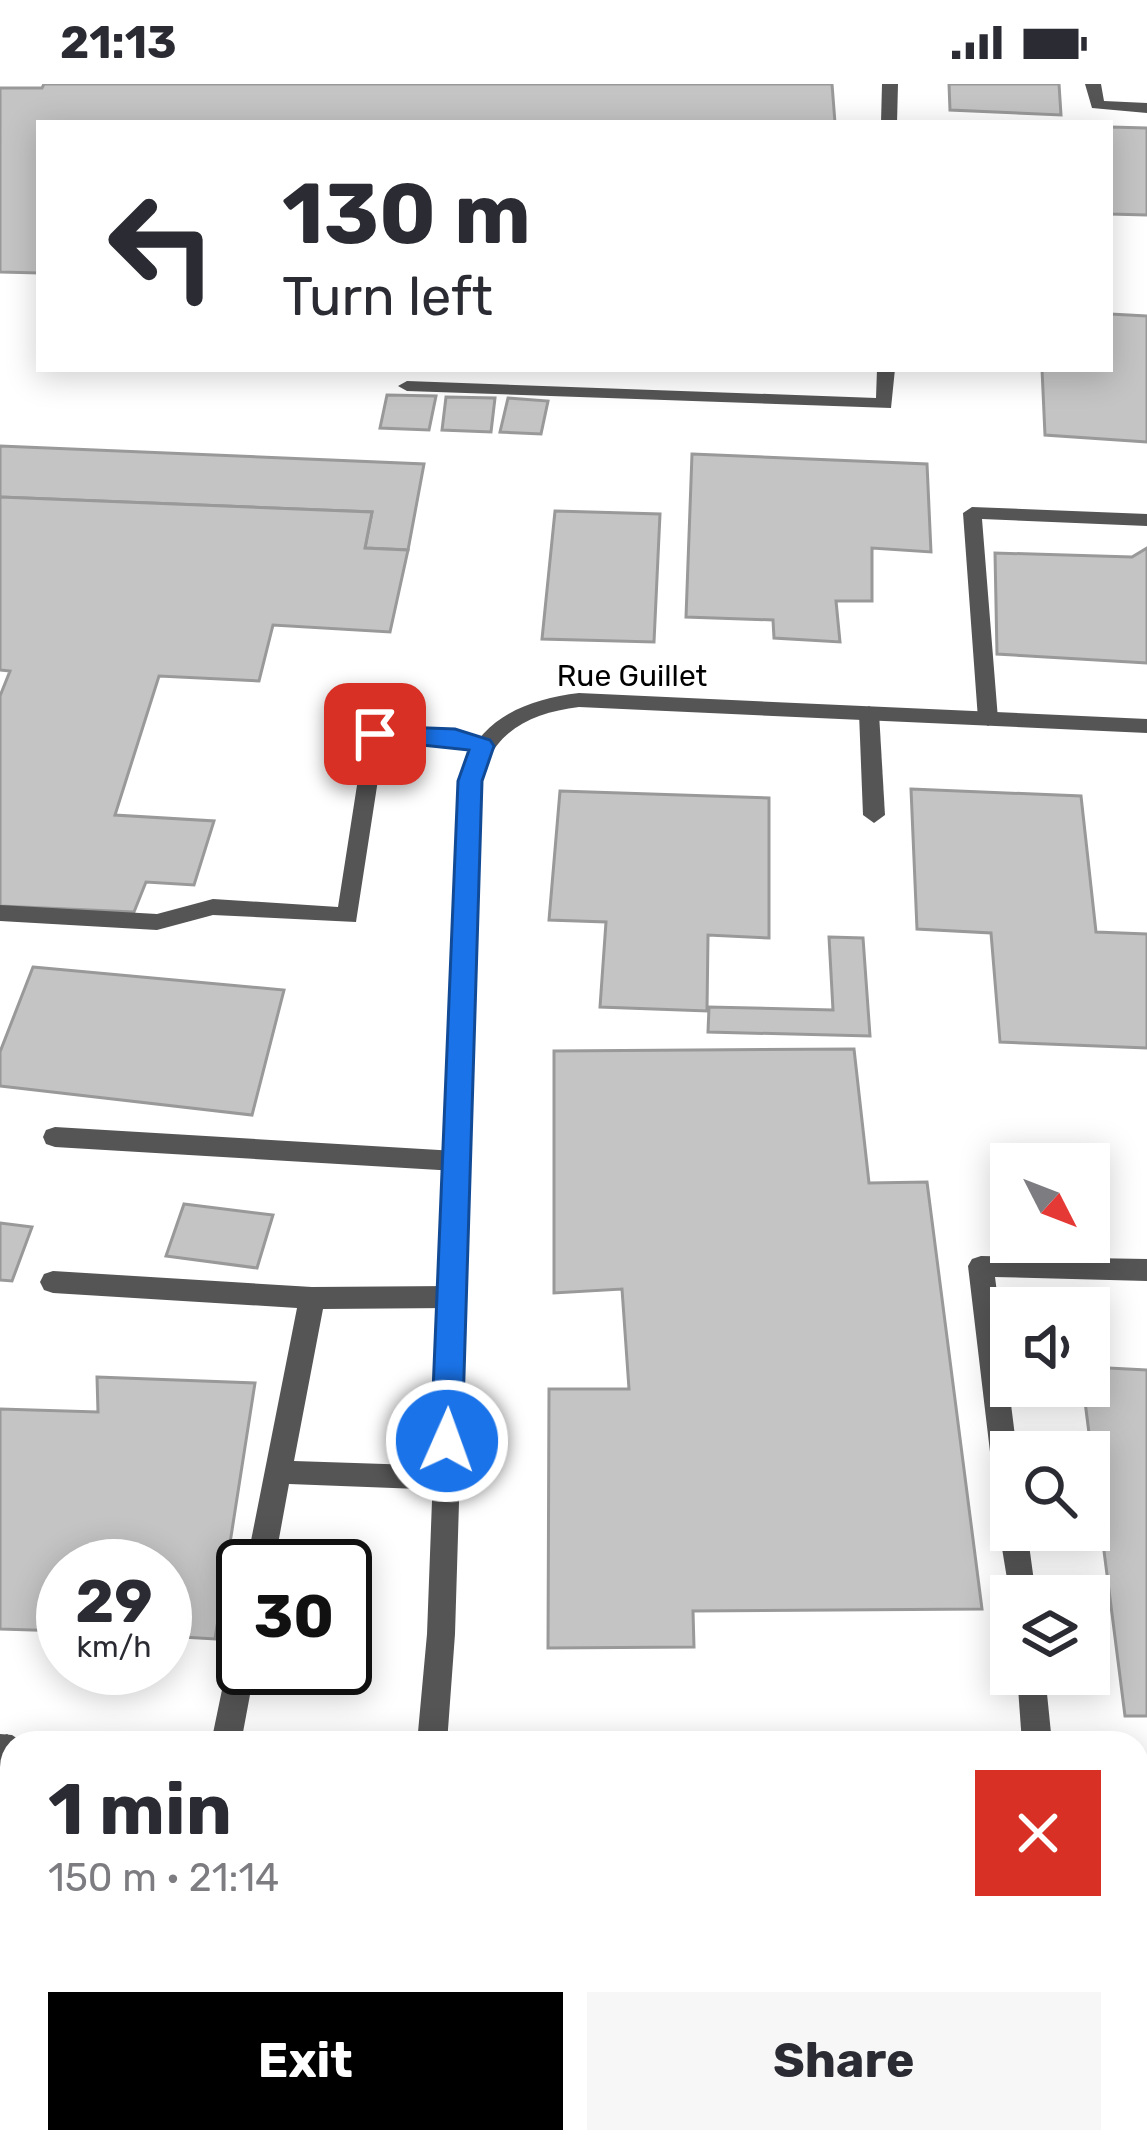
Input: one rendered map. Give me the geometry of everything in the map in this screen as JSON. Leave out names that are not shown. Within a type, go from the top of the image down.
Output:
[{"type":"street","points":[[889,120],[890,84]]},
{"type":"street","points":[[1093,84],[1096,105],[1147,108]]},
{"type":"street","points":[[407,386],[885,404],[886,372]]},
{"type":"street","points":[[988,719],[972,513],[1147,520]]},
{"type":"street","name":"Rue Guillet","points":[[482,746],[521,713],[563,701],[1147,726]]},
{"type":"street","points":[[868,713],[874,815]]},
{"type":"street","points":[[0,913],[157,922],[213,907],[348,916],[375,734],[455,737],[482,746],[470,781],[433,1731]]},
{"type":"street","points":[[55,1137],[456,1161]]},
{"type":"street","points":[[1001,1431],[981,1266],[1147,1270]]},
{"type":"street","points":[[53,1282],[313,1298],[452,1297]]},
{"type":"street","points":[[265,1539],[313,1298]]},
{"type":"street","points":[[278,1472],[445,1478]]},
{"type":"street","points":[[228,1731],[235,1695]]},
{"type":"street","points":[[1033,1695],[1036,1731]]},
{"type":"building","points":[[44,84],[832,84],[835,120],[36,120],[36,273],[0,272],[0,88],[42,88]]},
{"type":"building","points":[[949,84],[1059,84],[1061,115],[950,110]]},
{"type":"building","points":[[1113,127],[1147,128],[1147,215],[1113,214]]},
{"type":"building","points":[[1113,314],[1147,316],[1147,442],[1045,435],[1042,372],[1113,372]]},
{"type":"building","points":[[387,395],[436,396],[429,430],[380,428]]},
{"type":"building","points":[[446,397],[495,398],[491,432],[442,430]]},
{"type":"building","points":[[508,398],[548,401],[541,434],[500,432]]},
{"type":"building","points":[[0,446],[424,464],[408,550],[365,548],[372,512],[0,497]]},
{"type":"building","points":[[692,454],[927,464],[931,552],[872,548],[872,601],[836,601],[840,642],[774,638],[773,620],[686,617]]},
{"type":"building","points":[[0,497],[372,512],[365,548],[408,550],[390,632],[273,625],[259,681],[159,676],[115,815],[214,821],[194,885],[146,882],[134,912],[0,906],[0,696],[10,671],[0,670]]},
{"type":"building","points":[[555,511],[660,514],[654,642],[542,639]]},
{"type":"building","points":[[1147,548],[1147,663],[997,654],[995,553],[1132,557]]},
{"type":"building","points":[[911,789],[1081,796],[1096,932],[1147,934],[1147,1048],[1000,1042],[991,933],[917,929]]},
{"type":"building","points":[[560,791],[769,798],[769,938],[708,935],[707,1011],[600,1007],[606,922],[549,920]]},
{"type":"building","points":[[829,937],[863,938],[870,1036],[708,1032],[709,1007],[833,1010]]},
{"type":"building","points":[[33,967],[284,990],[252,1115],[0,1086],[0,1052]]},
{"type":"building","points":[[854,1049],[869,1183],[927,1182],[982,1609],[693,1611],[694,1647],[548,1648],[549,1389],[629,1389],[622,1289],[554,1293],[554,1051]]},
{"type":"building","points":[[184,1204],[273,1215],[257,1268],[166,1256]]},
{"type":"building","points":[[0,1223],[32,1227],[12,1281],[0,1280]]},
{"type":"building","points":[[1110,1368],[1147,1370],[1147,1716],[1125,1716],[1104,1551],[1110,1551],[1110,1431],[1089,1431],[1086,1407],[1110,1407]]},
{"type":"building","points":[[97,1377],[255,1383],[231,1539],[216,1539],[215,1639],[192,1638],[192,1539],[36,1539],[36,1630],[0,1629],[0,1409],[98,1412]]},
{"type":"route","points":[[375,734],[455,737],[482,746],[470,781],[447,1441]]}]
